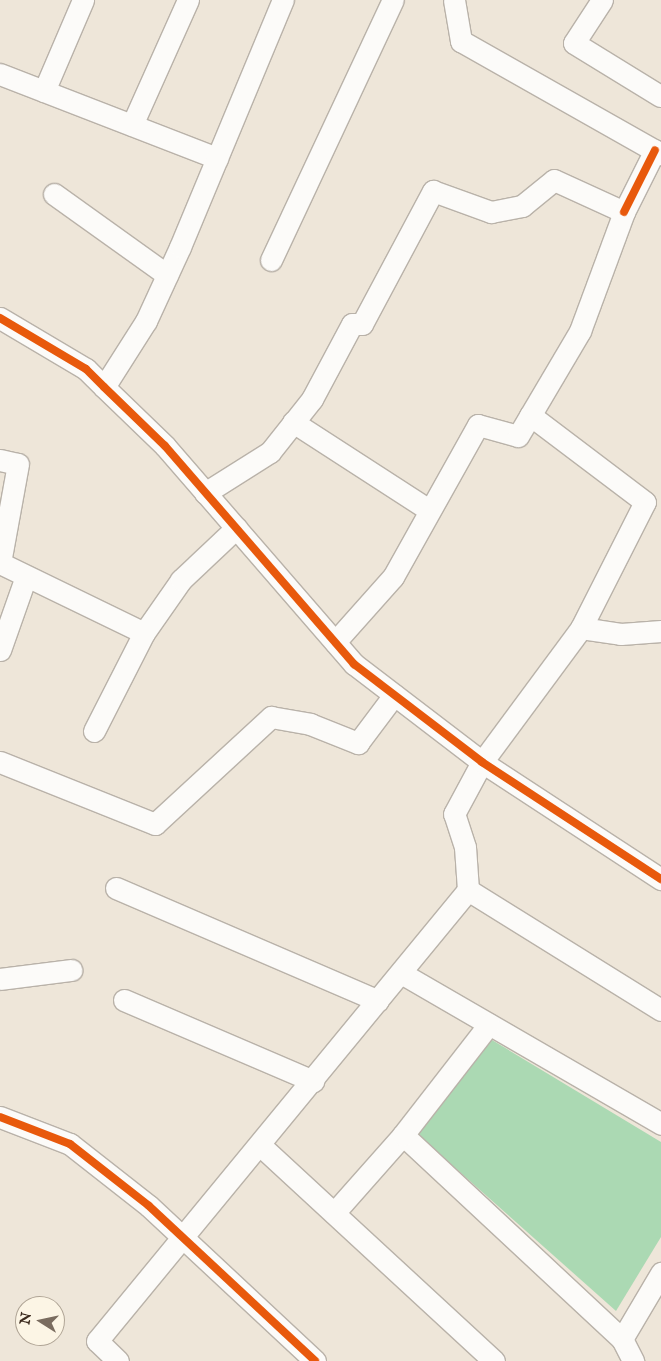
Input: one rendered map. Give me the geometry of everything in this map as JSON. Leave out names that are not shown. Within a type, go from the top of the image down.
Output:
[{"type":"street","points":[[44,92],[83,0]]},
{"type":"street","points":[[132,125],[188,0]]},
{"type":"street","points":[[104,387],[146,321],[283,0]]},
{"type":"street","points":[[271,260],[393,0]]},
{"type":"street","points":[[335,642],[394,577],[478,425],[518,436],[580,330],[624,212],[658,152],[461,41],[454,0]]},
{"type":"street","points":[[602,0],[574,43],[660,96]]},
{"type":"street","points":[[0,74],[217,158]]},
{"type":"street","points":[[205,493],[270,452],[312,399],[352,324],[362,324],[433,191],[492,212],[522,206],[554,180],[624,212]]},
{"type":"street","points":[[54,194],[167,275]]},
{"type":"street","points":[[0,318],[86,369],[165,446],[354,664],[482,762],[661,879]]},
{"type":"street","points":[[118,1361],[97,1341],[261,1146],[468,890],[465,847],[454,814],[482,762],[581,628],[645,502],[530,415]]},
{"type":"street","points":[[293,422],[430,510]]},
{"type":"street","points":[[0,460],[18,464],[0,563],[144,633]]},
{"type":"street","points":[[94,731],[144,633],[181,580],[236,528]]},
{"type":"street","points":[[0,650],[26,576]]},
{"type":"street","points":[[581,628],[622,634],[661,631]]},
{"type":"street","points":[[0,762],[156,824],[271,717],[310,724],[358,743],[394,695]]},
{"type":"street","points":[[116,888],[378,1001]]},
{"type":"street","points":[[468,890],[661,1010]]},
{"type":"street","points":[[0,979],[71,970]]},
{"type":"street","points":[[401,973],[661,1124]]},
{"type":"street","points":[[124,1000],[313,1081]]},
{"type":"street","points":[[334,1213],[403,1134],[489,1024]]},
{"type":"street","points":[[0,1117],[70,1144],[149,1206],[315,1361]]},
{"type":"street","points":[[403,1134],[622,1339],[633,1361]]},
{"type":"street","points":[[261,1146],[494,1361]]},
{"type":"street","points":[[622,1339],[661,1274]]},
{"type":"green space","points":[[492,1040],[661,1142],[661,1237],[616,1311],[417,1134]]},
{"type":"cycle path","points":[[624,212],[655,150]]},
{"type":"cycle path","points":[[0,318],[86,369],[165,446],[354,664],[482,762],[661,879]]},
{"type":"cycle path","points":[[0,1117],[70,1144],[149,1206],[315,1361]]}]
